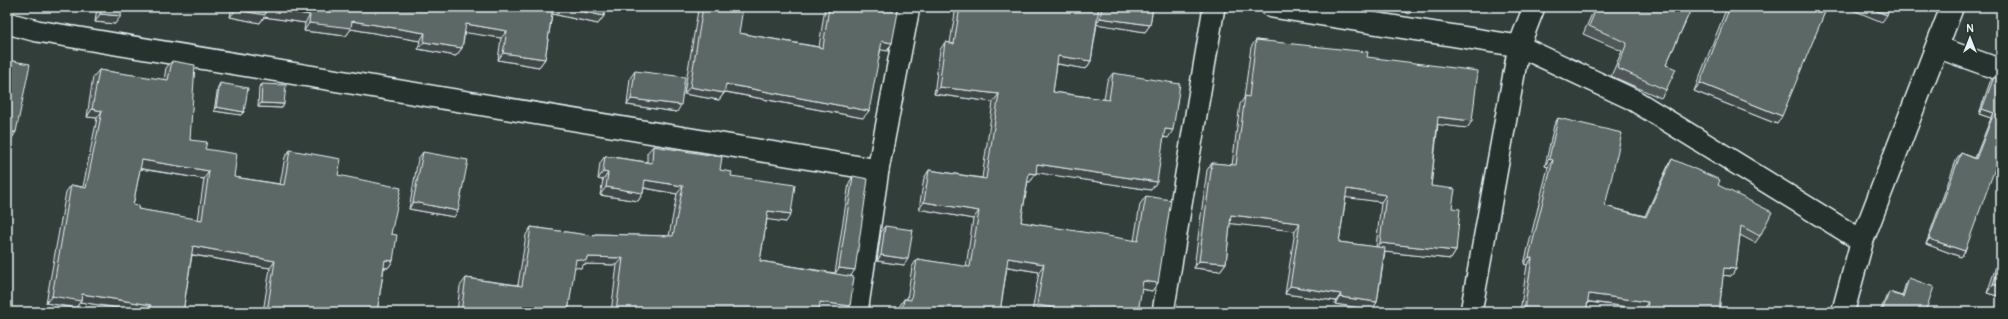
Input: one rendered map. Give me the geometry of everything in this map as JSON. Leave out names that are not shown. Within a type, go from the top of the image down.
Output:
[{"type":"main road","points":[[1843,312],[1862,241],[1952,7]]},
{"type":"street","points":[[857,312],[878,170],[909,7]]},
{"type":"street","points":[[1163,312],[1214,7]]},
{"type":"street","points":[[1272,7],[1520,46],[1632,99],[1862,241]]},
{"type":"street","points":[[1471,312],[1520,46],[1534,7]]},
{"type":"street","points":[[7,23],[37,31],[878,170]]},
{"type":"street","points":[[1937,47],[2001,70]]},
{"type":"building","points":[[101,7],[122,7],[121,16],[100,14]]},
{"type":"building","points":[[236,7],[553,7],[545,59],[503,53],[507,31],[466,24],[462,48],[424,42],[425,33],[352,21],[351,28],[309,23],[310,15],[267,8],[265,15],[236,10]]},
{"type":"building","points":[[561,7],[606,7],[604,16]]},
{"type":"building","points":[[703,7],[743,8],[739,33],[823,48],[829,7],[894,7],[893,11],[898,12],[892,43],[882,41],[869,111],[726,84],[724,93],[690,87]]},
{"type":"building","points":[[960,7],[1099,7],[1091,61],[1058,56],[1053,92],[1109,100],[1113,73],[1180,84],[1173,130],[1165,129],[1157,182],[1037,164],[1036,174],[1029,173],[1021,222],[1138,241],[1146,196],[1171,200],[1158,283],[1143,281],[1138,312],[1073,312],[1037,305],[1044,264],[1008,258],[1000,312],[902,312],[904,299],[911,300],[917,259],[970,267],[979,211],[924,202],[929,170],[986,179],[999,94],[939,87],[945,42],[954,44]]},
{"type":"building","points":[[1102,7],[1153,7],[1150,25],[1100,18]]},
{"type":"building","points":[[1597,7],[1692,7],[1666,65],[1676,69],[1666,90],[1617,68],[1627,43],[1589,26]]},
{"type":"building","points":[[1730,7],[1827,7],[1782,116],[1700,83]]},
{"type":"building","points":[[1866,7],[1890,7],[1887,15]]},
{"type":"building","points":[[1256,40],[1368,52],[1367,57],[1478,71],[1472,121],[1438,117],[1431,186],[1455,189],[1452,208],[1460,209],[1456,251],[1380,243],[1386,195],[1347,189],[1339,242],[1385,248],[1377,302],[1340,297],[1341,294],[1290,286],[1300,223],[1231,215],[1226,263],[1199,261],[1212,163],[1236,165],[1245,96],[1249,97]]},
{"type":"building","points":[[7,60],[30,64],[16,132],[13,132],[7,154]]},
{"type":"building","points":[[172,61],[195,65],[190,140],[207,142],[205,149],[237,154],[234,177],[284,185],[290,150],[341,159],[338,175],[401,188],[391,234],[397,235],[393,261],[385,260],[377,312],[267,312],[275,261],[193,246],[183,312],[151,309],[151,305],[82,294],[81,301],[52,296],[71,185],[86,188],[102,111],[92,109],[99,70],[168,80]],"holes":[[[142,160],[209,171],[202,220],[138,209],[139,206],[133,205]]]},
{"type":"building","points":[[635,71],[685,77],[681,105],[631,99]]},
{"type":"building","points":[[1994,77],[2001,80],[2001,152],[1965,251],[1929,239],[1961,153],[1976,159],[1994,113],[1982,109]]},
{"type":"building","points":[[220,83],[248,88],[244,112],[216,107]]},
{"type":"building","points":[[262,84],[286,85],[284,104],[261,103]]},
{"type":"building","points":[[1558,118],[1622,133],[1605,206],[1646,217],[1672,159],[1720,180],[1718,185],[1772,212],[1760,236],[1741,226],[1736,269],[1724,268],[1719,312],[1646,312],[1648,302],[1589,294],[1586,312],[1524,312],[1532,258],[1529,257],[1553,160],[1549,159]]},
{"type":"building","points":[[653,146],[722,157],[720,170],[732,172],[731,176],[795,185],[791,214],[768,211],[760,261],[854,277],[850,306],[820,302],[819,312],[616,312],[623,258],[587,257],[586,261],[576,259],[568,312],[461,312],[466,278],[522,286],[531,227],[595,236],[595,234],[673,236],[683,186],[645,180],[643,193],[606,187],[608,173],[603,172],[605,156],[652,163]]},
{"type":"building","points":[[423,152],[468,160],[458,211],[413,202]]},
{"type":"building","points":[[853,176],[868,179],[855,270],[839,268]]},
{"type":"building","points":[[885,226],[913,230],[908,259],[881,255]]},
{"type":"building","points":[[2001,261],[2001,287],[1993,284]]},
{"type":"building","points":[[1909,278],[1934,287],[1925,312],[1882,312],[1889,292],[1903,297]]}]
